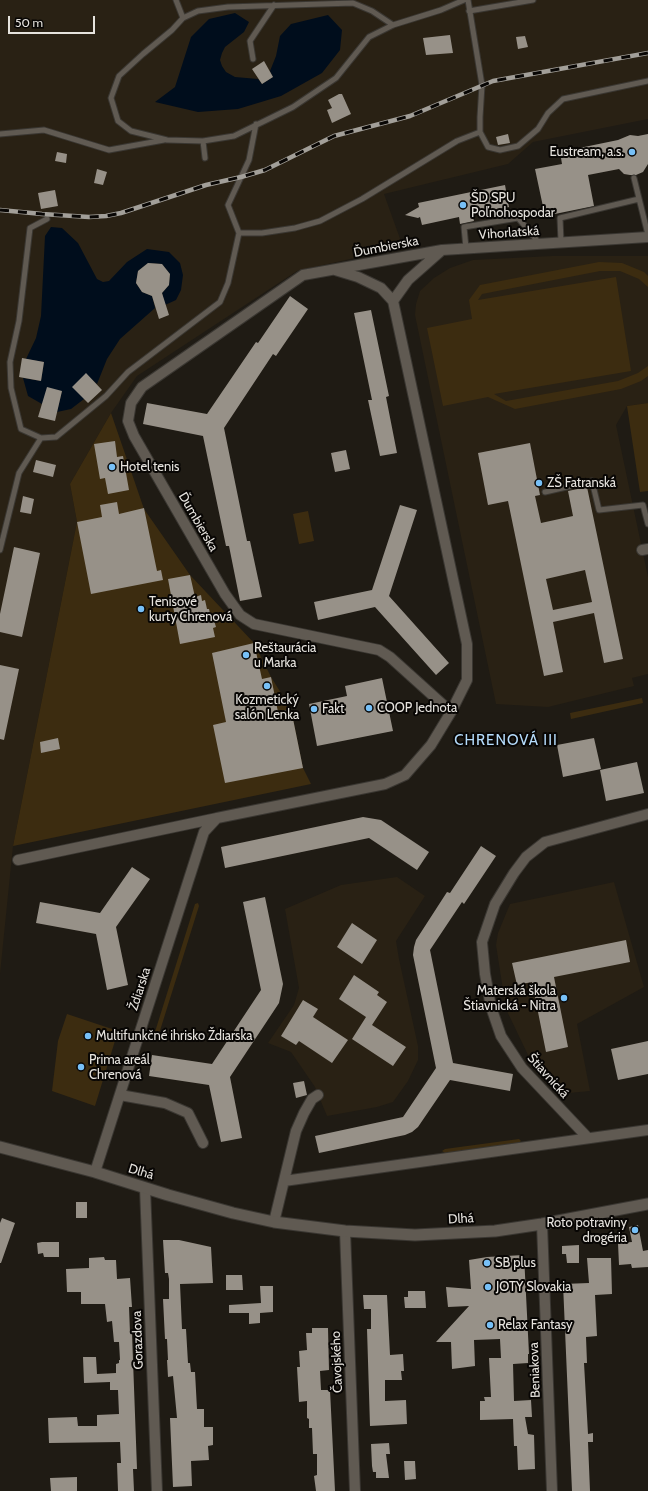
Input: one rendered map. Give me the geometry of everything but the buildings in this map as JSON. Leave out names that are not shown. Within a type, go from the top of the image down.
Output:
[{"type":"street","name":"Vihorlatská","points":[[442,250],[648,236]]},
{"type":"street","name":"Ďumbierska","points":[[442,250],[303,275],[142,387],[131,403],[128,421],[134,436],[225,594],[240,615],[254,624],[378,650],[390,657],[451,712]]},
{"type":"street","points":[[18,860],[386,784],[405,775],[431,745],[451,712],[467,680],[467,644],[393,301],[408,280],[442,250]]},
{"type":"street","name":"Ďumbierska","points":[[335,270],[358,277],[382,288],[393,301]]},
{"type":"street","name":"Štiavnická","points":[[588,1138],[522,1068],[501,1036],[491,1007],[485,974],[482,942],[495,904],[526,856],[545,842],[648,814]]},
{"type":"street","name":"Ždiarska","points":[[96,1172],[204,832],[217,818]]},
{"type":"street","points":[[120,1095],[165,1103],[188,1113],[203,1142]]},
{"type":"street","points":[[274,1222],[296,1131],[312,1099],[318,1095]]},
{"type":"street","points":[[284,1181],[648,1130]]},
{"type":"street","name":"Dlhá","points":[[0,1147],[96,1172],[145,1188],[233,1213],[274,1222],[345,1231],[415,1235],[494,1231],[542,1224],[648,1204]]},
{"type":"street","name":"Gorazdova","points":[[145,1188],[157,1491]]},
{"type":"street","name":"Beniakova","points":[[542,1224],[552,1491]]},
{"type":"street","name":"Čavojského","points":[[345,1231],[355,1491]]},
{"type":"lane","points":[[176,0],[183,18]]},
{"type":"lane","points":[[0,134],[44,130],[109,150],[167,140],[202,141],[234,136],[293,107],[336,78],[369,37],[393,25],[440,10],[464,0]]},
{"type":"lane","points":[[468,0],[482,85],[480,132],[488,147],[500,150],[518,146],[538,130],[548,113],[563,99],[648,81]]},
{"type":"lane","points":[[469,11],[533,0]]},
{"type":"lane","points":[[167,140],[131,131],[118,121],[111,98],[119,76],[172,30],[183,18],[198,11],[228,6],[353,3],[372,11],[393,25]]},
{"type":"lane","points":[[253,59],[250,41],[274,5]]},
{"type":"lane","points":[[47,219],[30,228],[19,321],[10,362],[11,388],[21,429],[41,438],[56,437],[106,396],[128,372],[220,302],[228,283],[239,233],[228,205],[249,160],[256,124]]},
{"type":"lane","points":[[239,233],[262,233],[295,228],[320,221],[362,199],[457,141],[480,132]]},
{"type":"lane","points":[[202,141],[205,158]]},
{"type":"lane","points":[[634,178],[648,236]]},
{"type":"lane","points":[[561,242],[560,218],[639,199]]},
{"type":"lane","points":[[466,248],[464,226],[518,218],[540,244]]},
{"type":"lane","points":[[0,550],[19,473],[41,438]]},
{"type":"lane","points":[[544,492],[592,481],[599,510],[643,505],[648,524]]},
{"type":"shaded area","points":[[0,0],[648,0],[648,119],[533,142],[508,164],[384,194],[403,247],[297,271],[137,376],[111,413],[70,484],[77,522],[13,846],[0,974]]},
{"type":"shaded area","name":"ZŠ Fatranská","points":[[552,256],[648,256],[648,403],[627,406],[616,425],[648,577],[648,674],[632,678],[634,686],[548,707],[496,704],[415,315],[416,304],[420,291],[434,278],[450,268],[473,260]]},
{"type":"shaded area","points":[[599,262],[622,263],[644,272],[648,276],[648,287],[639,279],[620,271],[600,271],[482,294],[478,300],[616,277],[631,371],[494,394],[506,401],[618,381],[638,373],[648,366],[648,376],[641,381],[621,389],[515,409],[488,397],[443,406],[427,328],[472,319],[469,300],[480,285]]},
{"type":"shaded area","points":[[648,403],[648,491],[640,492],[627,406]]},
{"type":"shaded area","name":"Tenisové kurty Chrenová","points":[[111,413],[144,509],[190,575],[254,643],[271,677],[291,709],[303,768],[311,784],[13,846],[77,522],[70,484]]},
{"type":"shaded area","points":[[308,511],[314,541],[299,544],[293,514]]},
{"type":"shaded area","points":[[642,698],[643,703],[571,719],[570,713]]},
{"type":"shaded area","points":[[397,877],[425,896],[396,941],[418,1046],[418,1060],[408,1081],[393,1102],[377,1107],[327,1116],[315,1087],[291,1052],[268,1043],[294,1005],[299,988],[285,909],[341,885]]},
{"type":"shaded area","name":"Materská škola Štiavnická - Nitra","points":[[614,882],[644,987],[577,1024],[590,1091],[558,1094],[528,1055],[506,1009],[496,945],[498,933],[510,904]]},
{"type":"shaded area","points":[[198,903],[199,906],[158,1037],[155,1038],[154,1035],[195,904]]},
{"type":"shaded area","name":"Prima areál Chrenová","points":[[67,1014],[118,1031],[95,1106],[52,1091],[58,1041]]},
{"type":"shaded area","points":[[519,1139],[521,1141],[519,1143],[445,1153],[442,1151],[445,1149]]},
{"type":"water","points":[[235,13],[249,22],[244,32],[225,47],[220,60],[226,72],[235,77],[258,79],[262,84],[273,77],[270,71],[276,56],[280,36],[291,24],[328,15],[342,30],[340,50],[322,73],[281,96],[238,109],[198,112],[155,102],[175,87],[191,37],[209,19]]},
{"type":"water","points":[[51,227],[62,228],[78,243],[97,279],[103,282],[109,281],[127,262],[147,249],[169,252],[180,263],[183,275],[181,290],[176,300],[165,305],[162,293],[169,285],[170,274],[162,264],[148,263],[138,271],[136,283],[142,292],[152,296],[155,308],[120,339],[107,359],[97,384],[86,374],[84,399],[71,409],[57,412],[62,391],[42,404],[28,396],[23,378],[41,381],[44,362],[26,359],[36,338],[41,316],[45,236]]},
{"type":"railway","points":[[0,210],[89,217],[121,213],[206,185],[265,170],[334,136],[410,116],[493,81],[648,53]]},
{"type":"place","name":"Eustream, a.s.","points":[[632,152]]},
{"type":"place","name":"ŠD SPU Poľnohospodar","points":[[463,205]]},
{"type":"place","name":"Hotel tenis","points":[[112,467]]},
{"type":"place","name":"ZŠ Fatranská","points":[[539,483]]},
{"type":"place","name":"Tenisové kurty Chrenová","points":[[141,609]]},
{"type":"place","name":"Reštaurácia u Marka","points":[[246,655]]},
{"type":"place","name":"Kozmetický salón Lenka","points":[[267,686]]},
{"type":"place","name":"COOP Jednota","points":[[369,708]]},
{"type":"place","name":"Fakt","points":[[314,709]]},
{"type":"place","name":"Materská škola Štiavnická - Nitra","points":[[564,998]]},
{"type":"place","name":"Multifunkčné ihrisko Ždiarska","points":[[88,1036]]},
{"type":"place","name":"Prima areál Chrenová","points":[[81,1067]]},
{"type":"place","name":"Roto potraviny drogéria","points":[[635,1230]]},
{"type":"place","name":"SB plus","points":[[487,1263]]},
{"type":"place","name":"JOTY Slovakia","points":[[488,1287]]},
{"type":"place","name":"Relax Fantasy","points":[[490,1325]]},
{"type":"district","name":"CHRENOVÁ III","points":[[506,741]]}]
